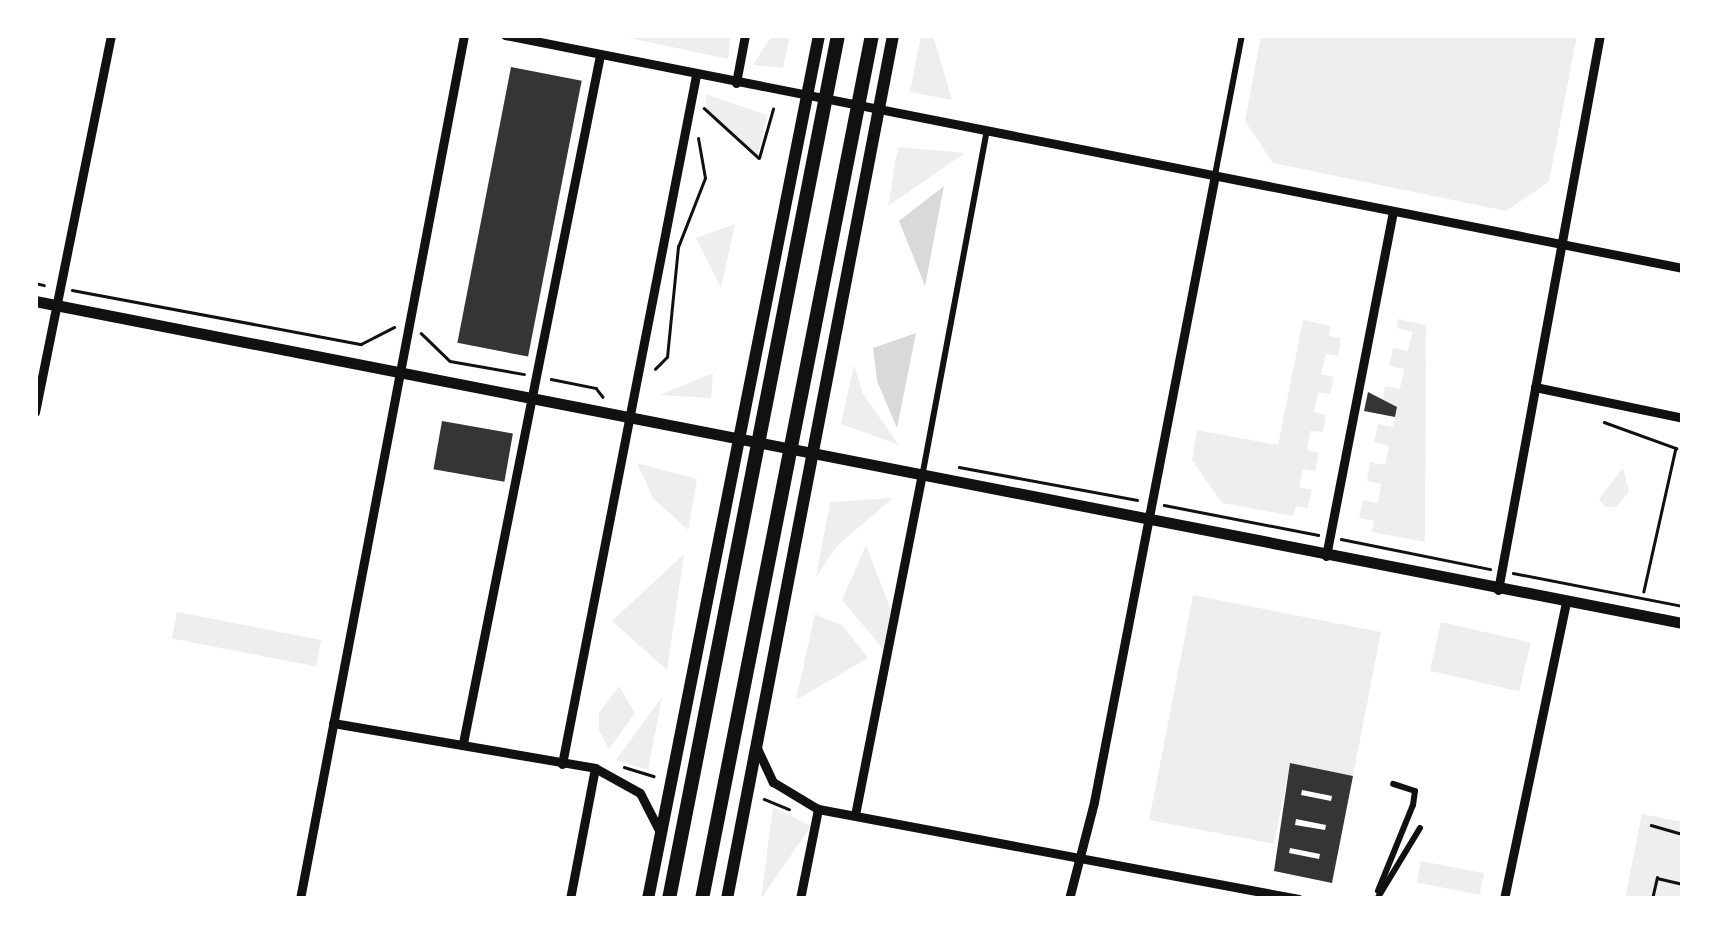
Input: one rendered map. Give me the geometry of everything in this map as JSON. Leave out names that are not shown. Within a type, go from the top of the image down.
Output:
[{"type":"highway","points":[[669,899],[838,35]]},
{"type":"highway","points":[[702,899],[872,35]]},
{"type":"main road","points":[[648,899],[744,444],[812,95],[819,35]]},
{"type":"main road","points":[[727,899],[805,456],[873,107],[893,35]]},
{"type":"main road","points":[[35,301],[532,401],[630,415],[805,456],[1683,623]]},
{"type":"street","points":[[35,412],[110,35]]},
{"type":"street","points":[[300,899],[404,375],[464,35]]},
{"type":"street","points":[[505,35],[1683,268]]},
{"type":"street","points":[[736,82],[745,35]]},
{"type":"street","points":[[1069,899],[1094,802],[1242,35]]},
{"type":"street","points":[[1498,590],[1600,35]]},
{"type":"street","points":[[463,743],[600,56]]},
{"type":"street","points":[[562,764],[696,75]]},
{"type":"street","points":[[855,816],[988,130]]},
{"type":"street","points":[[1326,556],[1392,211]]},
{"type":"street","points":[[1535,387],[1683,418]]},
{"type":"street","points":[[1504,899],[1566,602]]},
{"type":"street","points":[[333,723],[595,768],[640,793],[661,834]]},
{"type":"street","points":[[756,746],[786,795],[818,809],[1299,899]]},
{"type":"street","points":[[570,899],[595,768]]},
{"type":"street","points":[[1393,784],[1427,796]]},
{"type":"street","points":[[1377,895],[1405,837],[1415,791]]},
{"type":"street","points":[[800,899],[818,809]]},
{"type":"street","points":[[1377,895],[1420,828]]},
{"type":"path","points":[[699,102],[717,126],[760,158],[773,109]]},
{"type":"path","points":[[654,369],[667,358],[678,247],[705,178],[696,130]]},
{"type":"path","points":[[87,293],[361,344],[391,326]]},
{"type":"path","points":[[429,335],[450,360],[596,388],[610,406],[630,415]]},
{"type":"path","points":[[1604,422],[1676,448],[1644,590]]},
{"type":"path","points":[[1186,510],[1324,536]]},
{"type":"path","points":[[1340,539],[1459,563]]},
{"type":"path","points":[[1543,579],[1683,606]]},
{"type":"path","points":[[753,798],[815,820]]},
{"type":"path","points":[[1651,824],[1683,834]]},
{"type":"path","points":[[1652,899],[1657,878],[1683,884]]},
{"type":"shaded area","points":[[615,35],[731,35],[728,59]]},
{"type":"shaded area","points":[[772,35],[790,35],[783,68],[753,65]]},
{"type":"shaded area","points":[[921,35],[933,35],[952,100],[910,92]]},
{"type":"shaded area","points":[[1261,35],[1577,35],[1549,182],[1506,211],[1273,163],[1245,121]]},
{"type":"shaded area","points":[[705,94],[767,115],[758,156],[707,110]]},
{"type":"shaded area","points":[[898,147],[965,153],[888,206]]},
{"type":"shaded area","points":[[944,186],[925,286],[899,221]]},
{"type":"shaded area","points":[[735,224],[721,288],[696,238]]},
{"type":"shaded area","points":[[1398,319],[1426,325],[1425,542],[1372,532],[1374,521],[1359,518],[1363,500],[1378,503],[1381,484],[1367,481],[1370,462],[1385,465],[1389,446],[1374,442],[1378,424],[1393,427],[1397,408],[1382,404],[1385,386],[1400,389],[1404,369],[1389,366],[1393,348],[1408,351],[1412,332],[1397,328]]},
{"type":"shaded area","points":[[1303,320],[1331,326],[1329,336],[1341,338],[1338,356],[1326,354],[1321,374],[1334,377],[1330,394],[1318,392],[1314,412],[1326,415],[1323,432],[1310,431],[1307,450],[1319,453],[1315,471],[1303,469],[1299,487],[1312,490],[1308,508],[1296,506],[1293,516],[1222,503],[1192,460],[1197,430],[1278,445]]},
{"type":"shaded area","points":[[916,333],[897,428],[877,381],[873,348]]},
{"type":"shaded area","points":[[854,365],[863,394],[899,445],[841,424]]},
{"type":"shaded area","points":[[713,373],[711,398],[660,395]]},
{"type":"shaded area","points":[[637,463],[697,479],[688,530],[653,498]]},
{"type":"shaded area","points":[[1623,468],[1629,492],[1616,507],[1605,507],[1599,499]]},
{"type":"shaded area","points":[[893,498],[838,545],[816,577],[830,502]]},
{"type":"shaded area","points":[[866,545],[891,610],[883,649],[842,600]]},
{"type":"shaded area","points":[[684,554],[667,670],[612,621]]},
{"type":"shaded area","points":[[1193,595],[1381,632],[1353,776],[1290,764],[1274,844],[1149,820]]},
{"type":"shaded area","points":[[177,612],[321,640],[316,667],[172,639]]},
{"type":"shaded area","points":[[815,614],[843,626],[868,658],[796,700]]},
{"type":"shaded area","points":[[1441,622],[1531,643],[1519,691],[1430,671]]},
{"type":"shaded area","points":[[619,686],[635,713],[609,749],[599,731],[599,713]]},
{"type":"shaded area","points":[[662,697],[648,770],[616,760]]},
{"type":"shaded area","points":[[773,807],[811,826],[761,899]]},
{"type":"shaded area","points":[[1642,814],[1683,822],[1683,899],[1625,899]]},
{"type":"shaded area","points":[[1421,861],[1484,873],[1480,895],[1417,883]]},
{"type":"building","points":[[511,67],[582,81],[528,357],[457,343]]},
{"type":"building","points":[[1368,392],[1397,407],[1395,417],[1364,411]]},
{"type":"building","points":[[442,421],[513,434],[504,482],[433,469]]},
{"type":"building","points":[[1290,763],[1353,776],[1332,883],[1274,871]],"holes":[[[1302,790],[1332,796],[1331,801],[1301,795]],[[1296,819],[1326,825],[1325,830],[1295,825]],[[1290,848],[1320,854],[1319,859],[1289,853]]]}]
